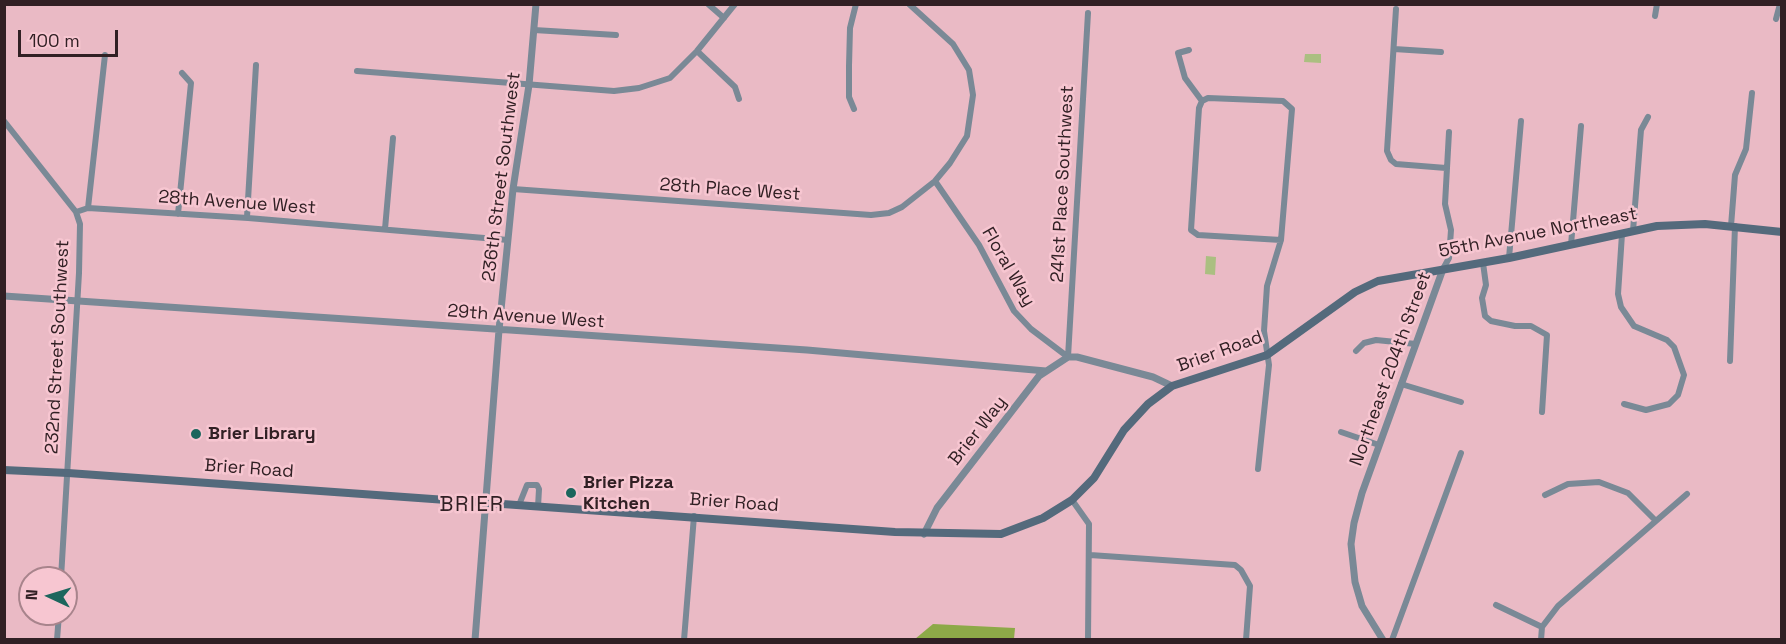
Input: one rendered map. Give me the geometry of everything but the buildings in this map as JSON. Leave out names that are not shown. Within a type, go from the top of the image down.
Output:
[{"type":"main road","name":"55th Avenue Northeast","points":[[1314,324],[1367,285],[1633,231],[1681,224],[1733,226],[1782,232]]},
{"type":"main road","name":"Brier Road","points":[[4,470],[694,516],[924,534],[1001,534],[1043,518],[1072,500],[1094,478],[1124,430],[1148,404],[1172,387],[1267,355],[1314,324]]},
{"type":"street","name":"236th Street Southwest","points":[[475,639],[487,503],[498,330],[513,189],[529,85],[536,4]]},
{"type":"street","points":[[708,4],[724,18]]},
{"type":"street","points":[[357,71],[614,91],[639,88],[670,78],[697,51],[735,4]]},
{"type":"street","points":[[854,109],[849,96],[850,28],[856,4]]},
{"type":"street","name":"28th Place West","points":[[513,189],[871,215],[889,213],[902,207],[935,181],[967,136],[973,92],[969,70],[954,44],[909,4]]},
{"type":"street","points":[[1655,16],[1657,4]]},
{"type":"street","points":[[1776,19],[1780,4]]},
{"type":"street","points":[[1396,9],[1388,151],[1390,159],[1396,164],[1446,168]]},
{"type":"street","name":"241st Place Southwest","points":[[1068,357],[1088,13]]},
{"type":"street","points":[[534,30],[616,35]]},
{"type":"street","points":[[1394,49],[1441,52]]},
{"type":"street","points":[[1189,50],[1178,53],[1185,78],[1202,101]]},
{"type":"street","points":[[697,51],[735,87],[739,99]]},
{"type":"street","points":[[4,121],[76,212],[88,207],[105,56]]},
{"type":"street","points":[[247,218],[256,65]]},
{"type":"street","points":[[178,214],[191,83],[182,73]]},
{"type":"street","points":[[1730,361],[1735,175],[1746,149],[1752,93]]},
{"type":"street","points":[[1258,469],[1269,365],[1263,331],[1267,285],[1281,240],[1292,109],[1283,101],[1208,98],[1202,101],[1199,108],[1191,230],[1198,235],[1281,240]]},
{"type":"street","points":[[1633,231],[1641,130],[1648,117]]},
{"type":"street","points":[[1509,258],[1521,122]]},
{"type":"street","points":[[1571,245],[1581,126]]},
{"type":"street","name":"Northeast 204th Street","points":[[1383,639],[1362,606],[1355,582],[1351,544],[1357,509],[1443,269],[1449,258],[1451,230],[1445,204],[1449,132]]},
{"type":"street","points":[[385,229],[393,138]]},
{"type":"street","name":"Floral Way","points":[[935,181],[979,245],[1014,311],[1031,329],[1068,357]]},
{"type":"street","name":"28th Avenue West","points":[[88,207],[508,240]]},
{"type":"street","name":"232nd Street Southwest","points":[[62,566],[80,235],[76,212]]},
{"type":"street","points":[[1622,234],[1618,294],[1621,307],[1626,318],[1634,326],[1667,340],[1674,347],[1684,375],[1678,395],[1669,404],[1646,410],[1624,404]]},
{"type":"street","points":[[1483,263],[1486,285],[1482,298],[1482,309],[1491,321],[1515,326],[1530,326],[1542,330],[1547,335],[1542,412]]},
{"type":"street","name":"29th Avenue West","points":[[4,296],[807,350],[1046,371]]},
{"type":"street","points":[[1356,351],[1364,343],[1376,340],[1416,344]]},
{"type":"street","points":[[1068,357],[1077,357],[1153,377],[1172,387]]},
{"type":"street","name":"Brier Way","points":[[924,534],[941,503],[1046,371],[1068,357]]},
{"type":"street","points":[[1401,384],[1461,402]]},
{"type":"street","points":[[1341,432],[1379,445]]},
{"type":"street","points":[[1392,639],[1461,453]]},
{"type":"street","points":[[1545,495],[1568,484],[1599,482],[1628,493],[1656,521]]},
{"type":"street","points":[[519,505],[527,485],[537,485],[539,489],[538,507]]},
{"type":"street","points":[[1541,639],[1542,627],[1558,606],[1687,494]]},
{"type":"street","points":[[1072,500],[1089,524],[1088,639]]},
{"type":"street","points":[[684,639],[694,516]]},
{"type":"street","points":[[1090,555],[1228,563],[1241,570],[1248,580],[1251,594],[1246,639]]},
{"type":"street","points":[[1496,605],[1542,627]]},
{"type":"green space","points":[[1305,54],[1321,54],[1321,63],[1304,62]]},
{"type":"green space","points":[[1206,256],[1216,257],[1215,275],[1205,274]]},
{"type":"green space","points":[[933,624],[1015,628],[1014,639],[915,639]]},
{"type":"place","name":"Brier Library","points":[[196,434]]},
{"type":"place","name":"Brier Pizza Kitchen","points":[[571,493]]},
{"type":"district","name":"BRIER","points":[[472,505]]}]
